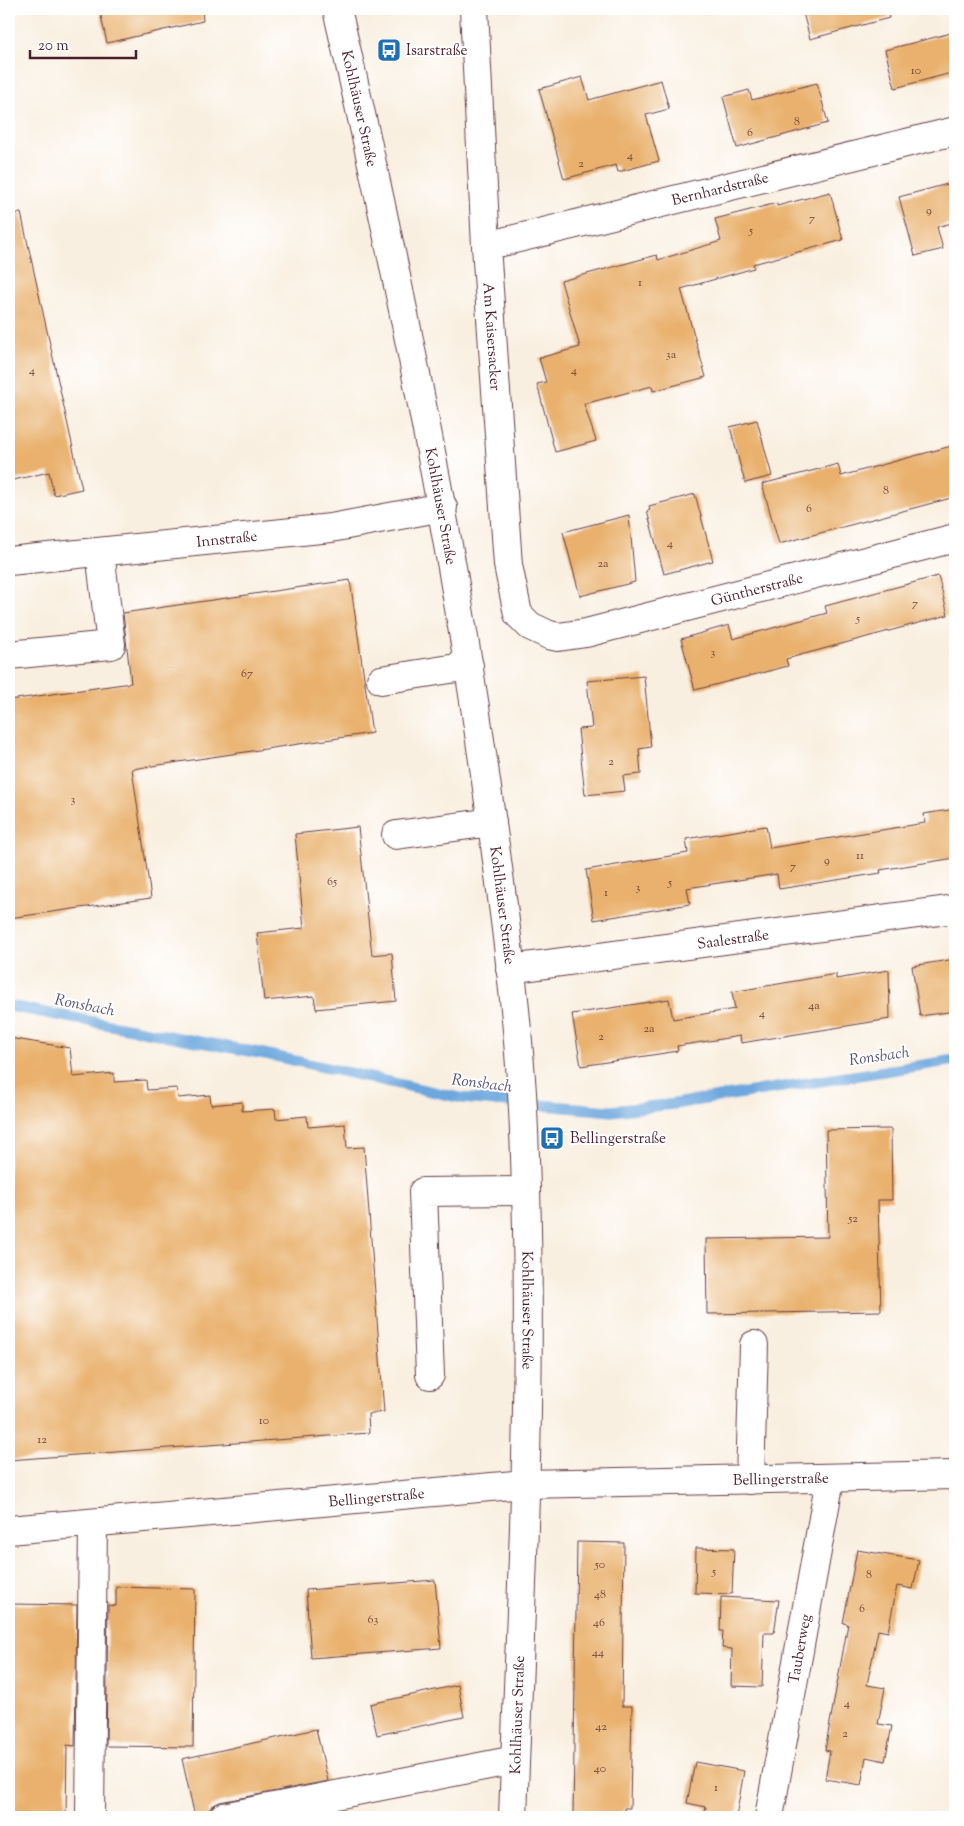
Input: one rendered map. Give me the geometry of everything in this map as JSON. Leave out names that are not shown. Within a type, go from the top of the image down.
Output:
[{"type":"street","name":"Kohlhäuser Straße","points":[[337,9],[402,301],[442,507],[469,666],[492,822],[522,1090],[529,1329],[513,1817]]},
{"type":"street","name":"Am Kaisersacker","points":[[474,9],[486,246],[508,565],[518,614],[530,626],[558,637]]},
{"type":"street","name":"Bernhardstraße","points":[[486,246],[955,131]]},
{"type":"street","name":"Innstraße","points":[[9,561],[331,528],[442,507]]},
{"type":"street","name":"Güntherstraße","points":[[558,637],[586,633],[955,538]]},
{"type":"street","points":[[9,655],[111,646],[100,552]]},
{"type":"street","points":[[380,680],[469,666]]},
{"type":"street","points":[[396,835],[492,822]]},
{"type":"street","name":"Saalestraße","points":[[510,970],[955,909]]},
{"type":"street","points":[[430,1375],[423,1192],[526,1191]]},
{"type":"street","points":[[750,1480],[754,1345]]},
{"type":"street","name":"Bellingerstraße","points":[[9,1530],[525,1484],[955,1476]]},
{"type":"street","name":"Tauberweg","points":[[769,1817],[830,1479]]},
{"type":"street","points":[[90,1817],[93,1523]]},
{"type":"street","points":[[223,1817],[516,1760]]},
{"type":"building","points":[[117,9],[202,9],[203,21],[107,43],[100,12]]},
{"type":"building","points":[[802,9],[888,9],[889,18],[810,39]]},
{"type":"building","points":[[955,32],[955,72],[895,88],[885,50]]},
{"type":"building","points":[[582,77],[589,100],[661,80],[669,109],[646,115],[659,161],[618,172],[616,165],[564,179],[539,89]]},
{"type":"building","points":[[817,83],[828,123],[737,148],[723,97],[749,90],[752,100]]},
{"type":"building","points":[[955,182],[955,222],[937,227],[943,249],[915,256],[899,197]]},
{"type":"building","points":[[830,192],[843,240],[753,264],[754,268],[681,289],[706,377],[653,391],[652,386],[584,404],[596,441],[555,452],[537,384],[546,382],[539,358],[580,347],[561,281],[657,255],[658,260],[721,241],[715,219],[777,203],[777,206]]},
{"type":"building","points":[[21,213],[82,489],[54,495],[49,472],[9,481],[9,214]]},
{"type":"building","points":[[757,420],[772,476],[745,483],[730,427]]},
{"type":"building","points":[[955,445],[955,497],[779,544],[762,484],[838,464],[841,476]]},
{"type":"building","points":[[695,494],[713,561],[664,574],[647,511],[650,510],[649,506]]},
{"type":"building","points":[[629,515],[635,582],[580,596],[563,532]]},
{"type":"building","points":[[938,576],[948,615],[786,659],[788,666],[695,690],[681,639],[729,625],[733,639],[827,613],[825,606]]},
{"type":"building","points":[[350,580],[372,733],[132,769],[151,898],[9,918],[9,700],[131,683],[123,613]]},
{"type":"building","points":[[644,676],[651,747],[639,749],[641,774],[623,776],[625,791],[585,795],[578,729],[592,728],[587,681]]},
{"type":"building","points":[[955,809],[955,858],[880,870],[881,873],[779,889],[777,874],[687,888],[690,904],[594,920],[586,870],[688,853],[686,839],[766,826],[770,848],[925,823],[924,814]]},
{"type":"building","points":[[358,827],[372,955],[392,953],[396,1001],[316,1009],[314,996],[264,1001],[257,933],[304,928],[295,834]]},
{"type":"building","points":[[955,959],[955,1011],[920,1016],[912,966]]},
{"type":"building","points":[[889,970],[890,1019],[741,1043],[740,1036],[677,1046],[678,1051],[581,1066],[572,1014],[669,999],[673,1019],[735,1009],[732,992],[836,974],[836,979]]},
{"type":"building","points":[[9,1038],[70,1048],[73,1077],[114,1073],[114,1082],[146,1080],[147,1090],[177,1088],[178,1098],[210,1095],[211,1105],[242,1102],[242,1111],[275,1109],[276,1119],[307,1116],[308,1127],[345,1124],[347,1148],[364,1147],[384,1412],[368,1414],[369,1433],[9,1460]]},
{"type":"building","points":[[891,1129],[892,1200],[878,1200],[881,1311],[707,1314],[706,1239],[828,1237],[826,1130]]},
{"type":"building","points":[[577,1542],[624,1543],[622,1706],[632,1706],[630,1808],[624,1808],[624,1817],[573,1817]]},
{"type":"building","points":[[696,1548],[734,1549],[732,1594],[695,1593]]},
{"type":"building","points":[[857,1550],[919,1560],[913,1589],[897,1586],[888,1632],[878,1630],[867,1685],[885,1688],[878,1724],[892,1726],[885,1761],[866,1757],[861,1785],[825,1779],[830,1751],[825,1750],[848,1624],[843,1623]]},
{"type":"building","points":[[435,1580],[441,1648],[311,1658],[306,1590]]},
{"type":"building","points":[[116,1587],[195,1589],[193,1747],[106,1746],[108,1605],[116,1606]]},
{"type":"building","points":[[721,1597],[779,1600],[774,1633],[764,1633],[762,1687],[731,1686],[732,1649],[722,1648],[723,1631],[720,1631]]},
{"type":"building","points":[[9,1604],[77,1605],[75,1746],[67,1745],[66,1817],[9,1817]]},
{"type":"building","points":[[458,1685],[464,1717],[377,1735],[370,1704]]},
{"type":"building","points":[[316,1729],[328,1781],[220,1802],[212,1806],[208,1811],[208,1817],[195,1817],[182,1759]]},
{"type":"building","points":[[695,1762],[744,1771],[736,1817],[704,1817],[706,1807],[687,1803]]},
{"type":"waterway","name":"Ronsbach","points":[[9,1006],[265,1054],[461,1098],[611,1111],[674,1104],[955,1060]]},
{"type":"place","name":"Isarstraße","points":[[389,50]]},
{"type":"place","name":"Bellingerstraße","points":[[552,1138]]}]
